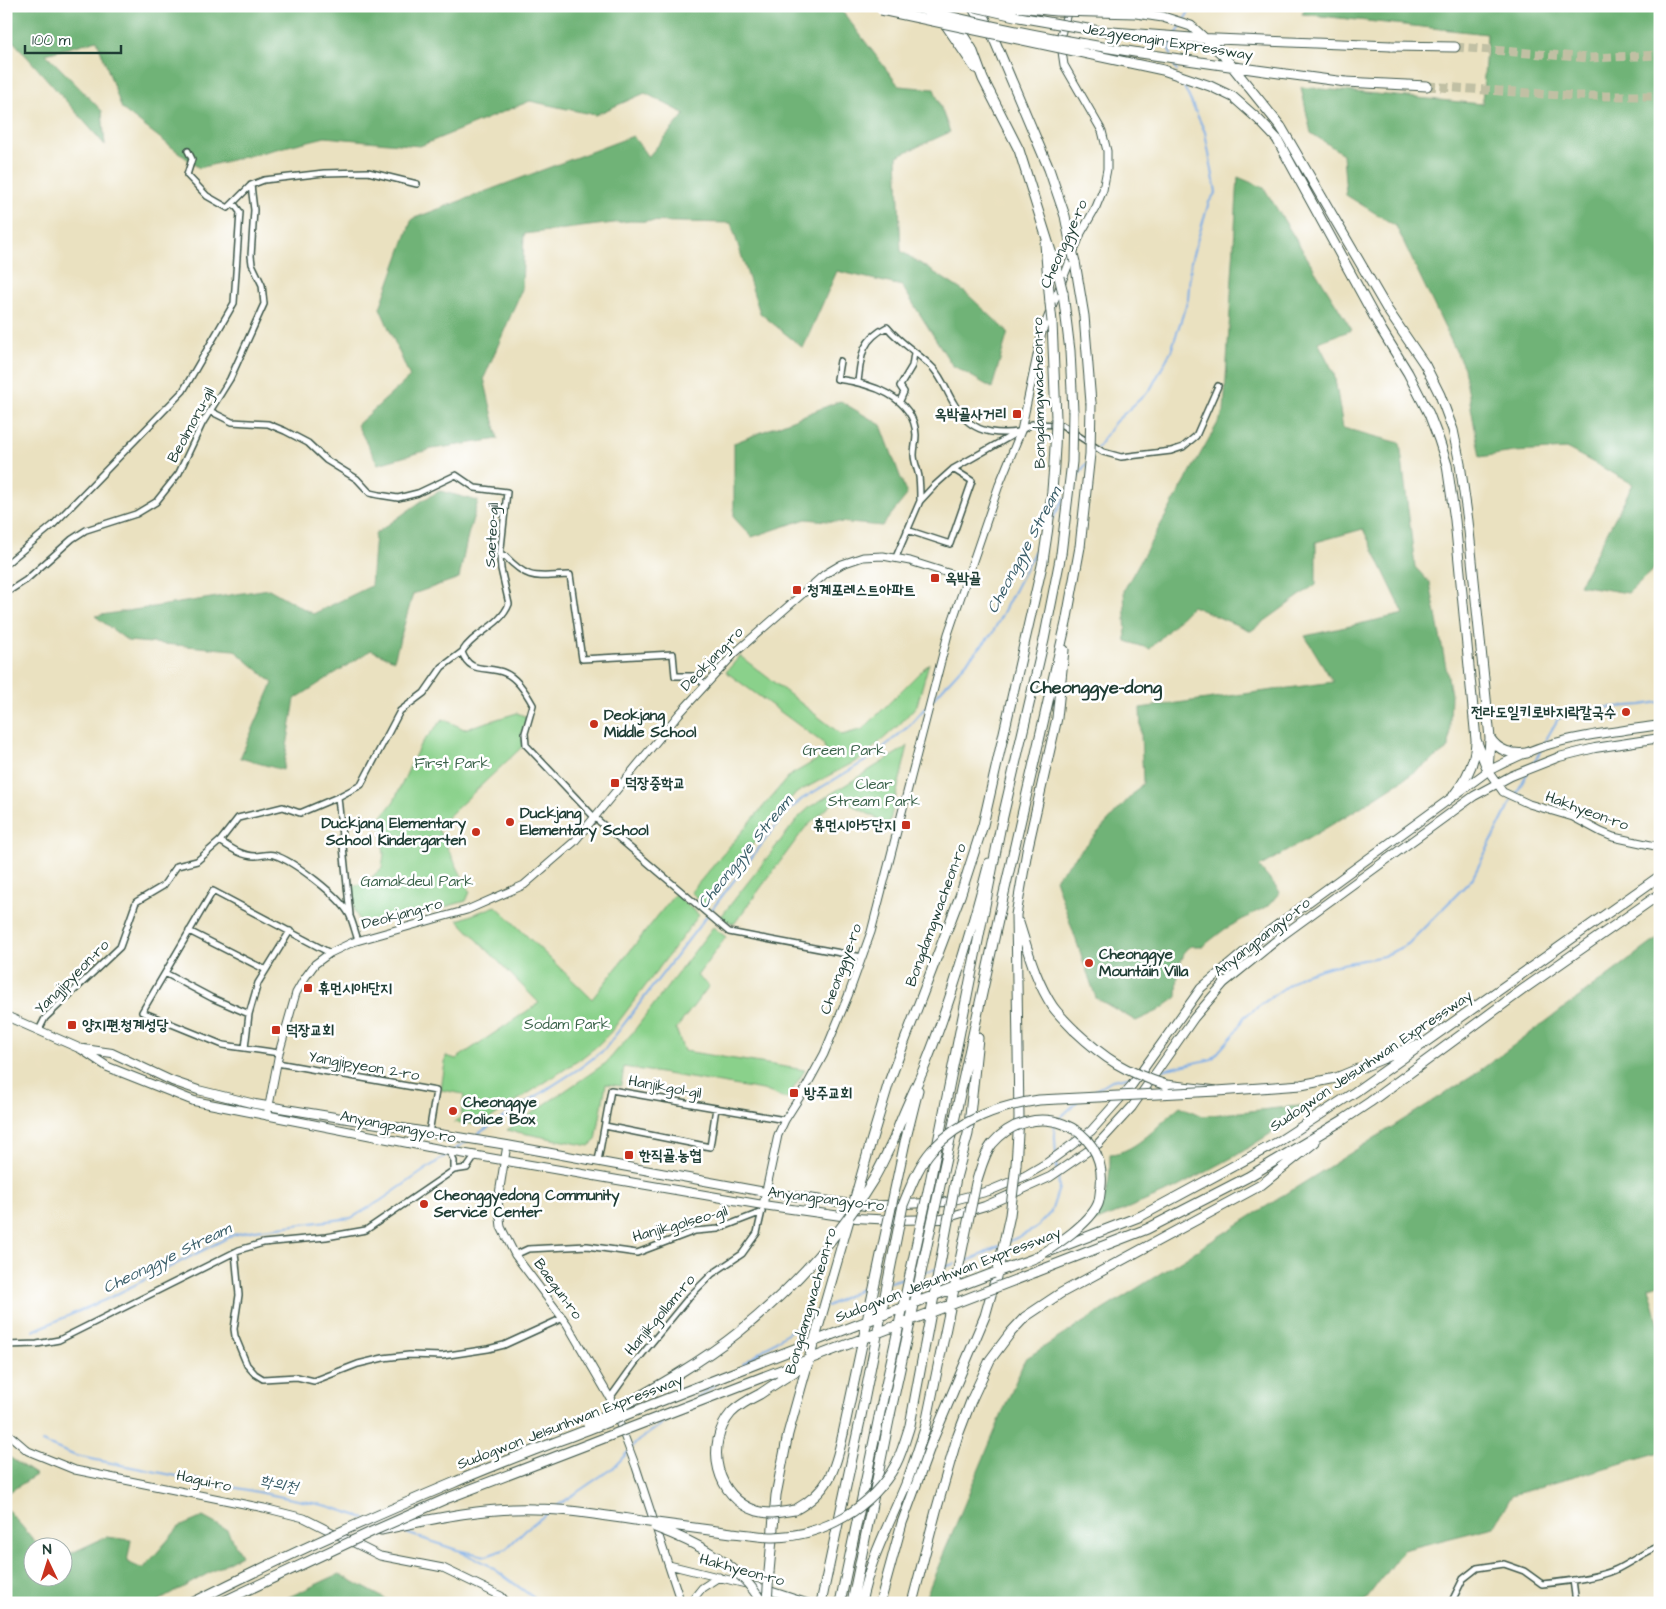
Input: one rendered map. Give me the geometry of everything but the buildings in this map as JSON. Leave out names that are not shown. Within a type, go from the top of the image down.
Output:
[{"type":"highway","name":"Je2gyeongin Expressway","points":[[909,6],[962,20],[1138,54],[1345,82],[1427,86]]},
{"type":"highway","name":"Bongdamgwacheon-ro","points":[[933,6],[983,79]]},
{"type":"highway","name":"Bongdamgwacheon-ro","points":[[840,1603],[930,1182],[986,909],[1001,824],[1044,640],[1061,554],[1072,462],[1074,411],[1070,350],[1063,293],[1059,278],[1019,150],[983,79],[972,49],[944,6]]},
{"type":"highway","name":"Je2gyeongin Expressway","points":[[972,6],[1019,17],[1099,31],[1192,38],[1455,47]]},
{"type":"highway","points":[[972,6],[1005,65]]},
{"type":"highway","points":[[852,1600],[890,1415],[1066,623],[1080,547],[1088,472],[1091,403],[1084,316],[1065,216],[1049,169],[980,6]]},
{"type":"highway","points":[[1007,6],[1056,11],[1136,13],[1164,17],[1191,26],[1223,55],[1282,126],[1387,309],[1425,365],[1440,395],[1452,430],[1460,464],[1468,521],[1490,738],[1488,771]]},
{"type":"highway","points":[[877,8],[1163,70],[1210,86],[1233,97],[1277,139],[1381,329],[1408,373],[1429,414],[1447,466],[1455,520],[1476,740],[1472,766],[1468,777],[1454,795]]},
{"type":"highway","name":"Bongdamgwacheon-ro","points":[[767,1603],[776,1495],[788,1434],[889,1082],[960,896],[983,825],[1043,561],[1051,513],[1059,422],[1043,224]]},
{"type":"highway","points":[[880,1603],[902,1523],[933,1439],[985,1316],[1010,1215],[1019,1118],[1016,915],[1027,851],[1057,718],[1066,623]]},
{"type":"highway","points":[[1490,738],[1495,745],[1502,749],[1517,753],[1530,751]]},
{"type":"highway","points":[[1476,740],[1488,771]]},
{"type":"highway","points":[[828,1351],[732,1412],[717,1439],[716,1459],[728,1490],[740,1501],[756,1510],[772,1514],[795,1510],[811,1502],[823,1489],[832,1473],[843,1434],[905,1142],[924,1068],[975,917],[993,846],[1001,824]]},
{"type":"highway","name":"Sudogwon Je1sunhwan Expressway","points":[[192,1603],[312,1544],[456,1481],[822,1337],[1141,1216],[1278,1142],[1355,1092],[1659,876]]},
{"type":"highway","name":"Sudogwon Je1sunhwan Expressway","points":[[220,1603],[448,1498],[1147,1229],[1248,1176],[1343,1120],[1525,988],[1660,894]]},
{"type":"highway","points":[[1016,915],[1033,966],[1053,1008],[1097,1052],[1141,1077],[1166,1085],[1217,1091]]},
{"type":"highway","points":[[371,1532],[456,1514],[505,1509],[565,1510],[774,1537],[820,1528],[844,1518],[866,1502],[884,1482],[895,1464],[910,1425],[956,1178],[968,1134],[983,992]]},
{"type":"highway","points":[[820,1603],[860,1421],[903,1205],[914,1179],[932,1151],[952,1133],[972,1119],[997,1108],[1013,1104],[1039,1100],[1301,1085],[1336,1078],[1432,1038]]},
{"type":"highway","points":[[558,1441],[667,1380],[710,1353],[740,1331],[780,1296],[815,1258],[845,1221],[873,1180],[894,1139],[902,1115],[924,1068]]},
{"type":"highway","points":[[861,1603],[864,1588],[906,1483],[925,1429],[976,1183],[982,1164],[990,1146],[1004,1133],[1018,1124],[1037,1120],[1053,1120],[1077,1130],[1088,1142],[1099,1160],[1102,1174],[1101,1190],[1098,1204],[1086,1222],[1036,1257]]},
{"type":"highway","points":[[912,1603],[949,1466],[971,1401],[990,1360],[1011,1332],[1025,1317],[1061,1292],[1261,1184],[1343,1120]]},
{"type":"highway","points":[[641,1521],[679,1536],[701,1547],[725,1563],[744,1581],[762,1603]]},
{"type":"main road","name":"Anyangpangyo-ro","points":[[81,1049],[112,1053],[172,1081],[198,1090],[269,1105],[507,1145],[765,1192],[866,1206],[946,1202],[989,1191],[1025,1176],[1047,1163],[1091,1131],[1111,1111],[1134,1082],[1192,999],[1212,978],[1269,931],[1488,771],[1530,751],[1569,740],[1660,725]]},
{"type":"main road","name":"Anyangpangyo-ro","points":[[8,1015],[81,1049],[108,1066],[194,1101],[762,1209],[855,1218],[895,1220],[942,1219],[985,1206],[1050,1177],[1098,1144],[1132,1107],[1194,1018],[1224,983],[1283,935],[1474,796],[1527,769],[1578,752],[1660,738]]},
{"type":"street","name":"Cheonggye-ro","points":[[762,1209],[778,1136],[785,1120],[824,1054],[862,957],[948,634],[999,485],[1021,431],[1042,332],[1081,233],[1096,208],[1102,190],[1107,169],[1106,150],[1102,132],[1064,65],[1060,38],[1070,6]]},
{"type":"street","points":[[188,151],[192,159],[187,175],[207,196],[228,208],[251,186],[264,180],[324,173],[368,172],[417,184]]},
{"type":"street","name":"Beolmoru-gil","points":[[6,593],[26,580],[72,539],[86,530],[136,514],[156,502],[179,474],[202,424],[230,379],[264,304],[262,285],[250,256],[254,210],[251,186]]},
{"type":"street","points":[[6,564],[53,525],[183,391],[234,302],[240,212],[234,204]]},
{"type":"street","points":[[858,382],[861,355],[865,346],[878,331],[887,327],[898,341],[905,343],[933,369],[943,382],[953,403],[970,424],[982,430],[1001,434],[1021,431]]},
{"type":"street","points":[[900,402],[904,392],[900,386],[912,366],[914,353]]},
{"type":"street","points":[[840,361],[837,379],[868,385],[900,402],[912,422],[916,434],[914,456],[919,479],[920,501]]},
{"type":"street","points":[[896,557],[920,501],[934,486],[953,469],[1032,424],[1059,422],[1104,452],[1121,457],[1171,451],[1183,447],[1196,436],[1218,386]]},
{"type":"street","name":"Saeteo-gil","points":[[210,411],[232,422],[268,424],[285,431],[308,443],[326,460],[357,479],[370,493],[398,498],[418,493],[456,476],[475,488],[507,492],[500,556],[509,604],[501,619],[468,642],[462,652],[442,667],[424,693],[400,710],[361,785],[338,798]]},
{"type":"street","points":[[907,530],[950,544],[972,481],[953,469]]},
{"type":"street","points":[[500,556],[505,556],[521,572],[533,576],[570,574],[582,659],[673,654],[674,676],[694,676],[706,684]]},
{"type":"street","name":"Deokjang-ro","points":[[267,1116],[279,1053],[296,993],[315,964],[330,953],[358,940],[467,910],[524,885],[575,841],[706,684],[736,652],[825,574],[842,564],[863,557],[896,557],[967,579]]},
{"type":"street","points":[[462,652],[465,660],[471,666],[505,673],[526,691],[533,705],[525,733],[526,745],[594,817],[729,932],[862,957]]},
{"type":"street","name":"Hakhyeon-ro","points":[[1488,771],[1503,792],[1529,804],[1573,817],[1613,837],[1660,847]]},
{"type":"street","points":[[338,798],[350,915],[358,940]]},
{"type":"street","name":"Yangjipyeon-ro","points":[[39,1030],[45,1018],[120,947],[136,902],[163,886],[177,866],[197,861],[220,841],[238,818],[283,806],[300,813],[338,798]]},
{"type":"street","points":[[220,841],[236,851],[254,856],[273,854],[298,868],[322,885],[350,915]]},
{"type":"street","points":[[279,1053],[223,1045],[142,1012],[213,891],[330,953]]},
{"type":"street","points":[[189,931],[266,970]]},
{"type":"street","points":[[245,1048],[249,1014],[258,983],[290,931]]},
{"type":"street","points":[[165,973],[212,998],[249,1014]]},
{"type":"street","name":"Yangjipyeon 2-ro","points":[[277,1063],[436,1091],[429,1133]]},
{"type":"street","name":"Hanjikgol-gil","points":[[598,1161],[611,1090],[785,1120]]},
{"type":"street","points":[[604,1126],[710,1147],[716,1108]]},
{"type":"street","name":"Baegun-ro","points":[[507,1145],[498,1200],[501,1227],[516,1255],[563,1318],[610,1398],[669,1565]]},
{"type":"street","points":[[449,1150],[454,1161],[454,1170]]},
{"type":"street","points":[[6,1345],[37,1344],[59,1340],[235,1252],[263,1243],[326,1237],[366,1230],[454,1170],[467,1168],[475,1155]]},
{"type":"street","name":"Hanjikgolseo-gil","points":[[516,1255],[528,1249],[587,1246],[637,1253],[695,1231],[718,1228],[762,1209]]},
{"type":"street","name":"Hanjikgollam-ro","points":[[610,1398],[635,1363],[689,1297],[712,1274],[742,1254],[757,1233],[762,1209]]},
{"type":"street","points":[[235,1252],[239,1296],[234,1336],[247,1365],[255,1374],[263,1379],[296,1377],[314,1381],[358,1364],[383,1358],[442,1356],[482,1351],[504,1344],[563,1318]]},
{"type":"street","name":"Hagui-ro","points":[[6,1432],[28,1451],[75,1470],[264,1508],[304,1518],[380,1556],[443,1568],[501,1596],[507,1603]]},
{"type":"street","points":[[1451,1603],[1463,1578],[1477,1568],[1504,1564],[1524,1571],[1542,1584],[1573,1580],[1613,1571],[1660,1546]]},
{"type":"street","points":[[669,1565],[681,1603]]},
{"type":"street","name":"Hakhyeon-ro","points":[[669,1565],[762,1588],[808,1603]]},
{"type":"street","points":[[690,1603],[702,1588],[719,1577]]},
{"type":"street","points":[[1573,1580],[1576,1603]]},
{"type":"green space","points":[[6,6],[782,6],[842,11],[899,86],[934,89],[950,132],[897,156],[901,251],[966,293],[1008,332],[992,388],[952,365],[902,286],[837,271],[803,348],[760,313],[731,223],[630,221],[524,234],[522,289],[484,378],[498,439],[432,449],[378,464],[357,425],[410,377],[380,308],[412,219],[633,136],[648,157],[685,114],[645,93],[595,115],[530,101],[420,146],[325,137],[199,168],[122,109],[97,40],[46,54],[102,111],[105,145],[6,33]]},
{"type":"green space","points":[[1306,6],[1660,6],[1660,563],[1628,593],[1579,585],[1633,484],[1568,449],[1514,452],[1480,457],[1464,368],[1396,226],[1346,195],[1343,154],[1311,133],[1301,87],[1482,104],[1487,34],[1302,14]]},
{"type":"green space","points":[[1238,177],[1264,188],[1352,330],[1318,342],[1334,373],[1343,428],[1400,443],[1415,567],[1430,583],[1451,694],[1449,748],[1356,810],[1259,867],[1280,892],[1269,905],[1225,929],[1203,946],[1192,946],[1186,949],[1178,969],[1177,997],[1158,1011],[1136,1021],[1096,998],[1055,879],[1143,783],[1140,708],[1333,682],[1305,636],[1404,614],[1363,529],[1316,542],[1316,584],[1251,631],[1192,606],[1150,649],[1126,641],[1124,590],[1224,412]]},
{"type":"green space","points":[[840,401],[881,425],[907,495],[882,526],[806,519],[752,537],[734,518],[734,443]]},
{"type":"green space","points":[[440,491],[478,501],[468,535],[459,578],[413,594],[394,660],[371,650],[295,699],[283,770],[240,758],[273,683],[234,650],[128,641],[95,616],[269,589],[313,614],[371,586],[375,534],[423,500]]},
{"type":"green space","name":"Green Park","points":[[740,656],[842,735],[863,729],[929,663],[917,705],[901,723],[862,758],[798,792],[784,804],[705,906],[691,892],[789,776],[827,754],[823,743],[726,672]]},
{"type":"green space","name":"First Park","points":[[517,713],[527,717],[522,732],[523,746],[437,827],[470,892],[466,901],[431,911],[407,915],[372,927],[361,924],[354,910],[351,886],[365,883],[382,868],[384,854],[380,819],[394,801],[420,745],[443,719],[464,729]]},
{"type":"green space","name":"Clear Stream Park","points":[[908,746],[889,825],[839,798],[805,828],[734,924],[720,918],[799,817],[810,807]]},
{"type":"green space","name":"Sodam Park","points":[[675,894],[699,915],[610,1033],[579,1060],[480,1125],[454,1122],[461,1117],[464,1094],[441,1090],[446,1056],[456,1059],[539,1003],[458,920],[496,906],[592,999]]},
{"type":"green space","points":[[713,927],[726,937],[697,976],[709,986],[676,1029],[684,1051],[805,1070],[787,1099],[763,1090],[624,1067],[621,1086],[606,1084],[596,1140],[589,1146],[507,1130],[606,1063],[633,1032]]},
{"type":"green space","points":[[1660,937],[1660,1284],[1649,1287],[1660,1329],[1660,1452],[1512,1495],[1494,1527],[1403,1550],[1363,1603],[923,1603],[1025,1359],[1471,1077]]},
{"type":"green space","points":[[1317,1104],[1237,1155],[1174,1189],[1088,1225],[1106,1192],[1110,1154],[1120,1152],[1139,1143],[1180,1106],[1202,1116]]},
{"type":"green space","points":[[6,1455],[36,1475],[6,1494]]},
{"type":"green space","points":[[6,1508],[30,1536],[22,1536],[22,1586],[72,1586],[72,1553],[106,1537],[131,1540],[127,1562],[143,1569],[179,1527],[203,1517],[227,1530],[241,1555],[155,1603],[6,1603]]},
{"type":"green space","points":[[339,1574],[393,1603],[276,1603]]},
{"type":"waterway","name":"Cheonggye Stream","points":[[1183,22],[1192,6]]},
{"type":"waterway","name":"Cheonggye Stream","points":[[1176,35],[1181,26]]},
{"type":"waterway","name":"Cheonggye Stream","points":[[1171,55],[1169,49],[1174,39]]},
{"type":"waterway","name":"Cheonggye Stream","points":[[1173,62],[1177,71]]},
{"type":"waterway","name":"Cheonggye Stream","points":[[1097,448],[1115,422],[1150,390],[1171,351],[1188,299],[1191,261],[1209,202],[1216,192],[1205,132],[1181,80]]},
{"type":"waterway","name":"Cheonggye Stream","points":[[1073,483],[1086,464]]},
{"type":"waterway","name":"Cheonggye Stream","points":[[1053,518],[1064,498]]},
{"type":"waterway","name":"Cheonggye Stream","points":[[934,698],[992,634],[1043,535]]},
{"type":"waterway","points":[[1544,743],[1558,719],[1576,710],[1660,702]]},
{"type":"waterway","name":"Cheonggye Stream","points":[[473,1137],[580,1068],[604,1050],[785,814],[802,799],[872,757],[909,726],[926,707]]},
{"type":"waterway","points":[[1532,765],[1541,750]]},
{"type":"waterway","points":[[1515,796],[1528,772]]},
{"type":"waterway","points":[[1162,1070],[1212,1059],[1235,1033],[1244,1017],[1302,975],[1332,966],[1384,956],[1408,944],[1472,879],[1512,800]]},
{"type":"waterway","points":[[1145,1073],[1155,1071]]},
{"type":"waterway","points":[[1089,1094],[1112,1080],[1133,1076]]},
{"type":"waterway","points":[[1059,1119],[1077,1102]]},
{"type":"waterway","points":[[1054,1125],[1056,1154]]},
{"type":"waterway","name":"Cheonggye Stream","points":[[454,1150],[467,1141]]},
{"type":"waterway","name":"Cheonggye Stream","points":[[33,1331],[107,1299],[233,1235],[255,1230],[351,1218],[380,1201],[448,1154]]},
{"type":"waterway","points":[[1056,1159],[1057,1169]]},
{"type":"waterway","points":[[1008,1242],[1035,1229],[1051,1212],[1059,1188],[1058,1174]]},
{"type":"waterway","points":[[962,1262],[973,1259],[999,1246]]},
{"type":"waterway","points":[[943,1267],[955,1264]]},
{"type":"waterway","points":[[924,1272],[936,1269]]},
{"type":"waterway","points":[[890,1282],[907,1277]]},
{"type":"waterway","points":[[827,1306],[859,1290],[871,1287]]},
{"type":"waterway","points":[[743,1364],[819,1311]]},
{"type":"waterway","points":[[697,1398],[717,1383]]},
{"type":"waterway","points":[[631,1448],[673,1416]]},
{"type":"waterway","name":"학의천","points":[[42,1442],[76,1456],[328,1506],[365,1518]]},
{"type":"waterway","points":[[557,1506],[614,1467],[628,1452]]},
{"type":"waterway","points":[[457,1550],[486,1556],[506,1549],[526,1529],[549,1512]]},
{"type":"waterway","name":"학의천","points":[[397,1530],[457,1550]]},
{"type":"waterway","name":"학의천","points":[[461,1552],[487,1564],[541,1603]]},
{"type":"tunnel","points":[[1455,47],[1589,58],[1660,55]]},
{"type":"tunnel","points":[[1427,86],[1574,96],[1660,96]]},
{"type":"place","name":"옥박골사거리","points":[[1017,414]]},
{"type":"place","name":"옥박골","points":[[935,578]]},
{"type":"place","name":"청계포레스트아파트","points":[[797,590]]},
{"type":"place","name":"전라도일키로바지락칼국수","points":[[1626,712]]},
{"type":"place","name":"Deokjang Middle School","points":[[594,724]]},
{"type":"place","name":"덕장중학교","points":[[615,783]]},
{"type":"place","name":"Duckjang Elementary School","points":[[510,822]]},
{"type":"place","name":"휴먼시아5단지","points":[[906,825]]},
{"type":"place","name":"Duckjang Elementary School Kindergarten","points":[[476,832]]},
{"type":"place","name":"Cheonggye Mountain Villa","points":[[1089,963]]},
{"type":"place","name":"휴먼시아1단지","points":[[308,988]]},
{"type":"place","name":"양지편.청계성당","points":[[72,1025]]},
{"type":"place","name":"덕장교회","points":[[276,1030]]},
{"type":"place","name":"방주교회","points":[[794,1093]]},
{"type":"place","name":"Cheonggye Police Box","points":[[453,1111]]},
{"type":"place","name":"한직골.농협","points":[[629,1155]]},
{"type":"place","name":"Cheonggyedong Community Service Center","points":[[424,1204]]},
{"type":"district","name":"Cheonggye-dong","points":[[1096,687]]},
{"type":"park label","name":"Gamakdeul Park","points":[[417,881]]}]
